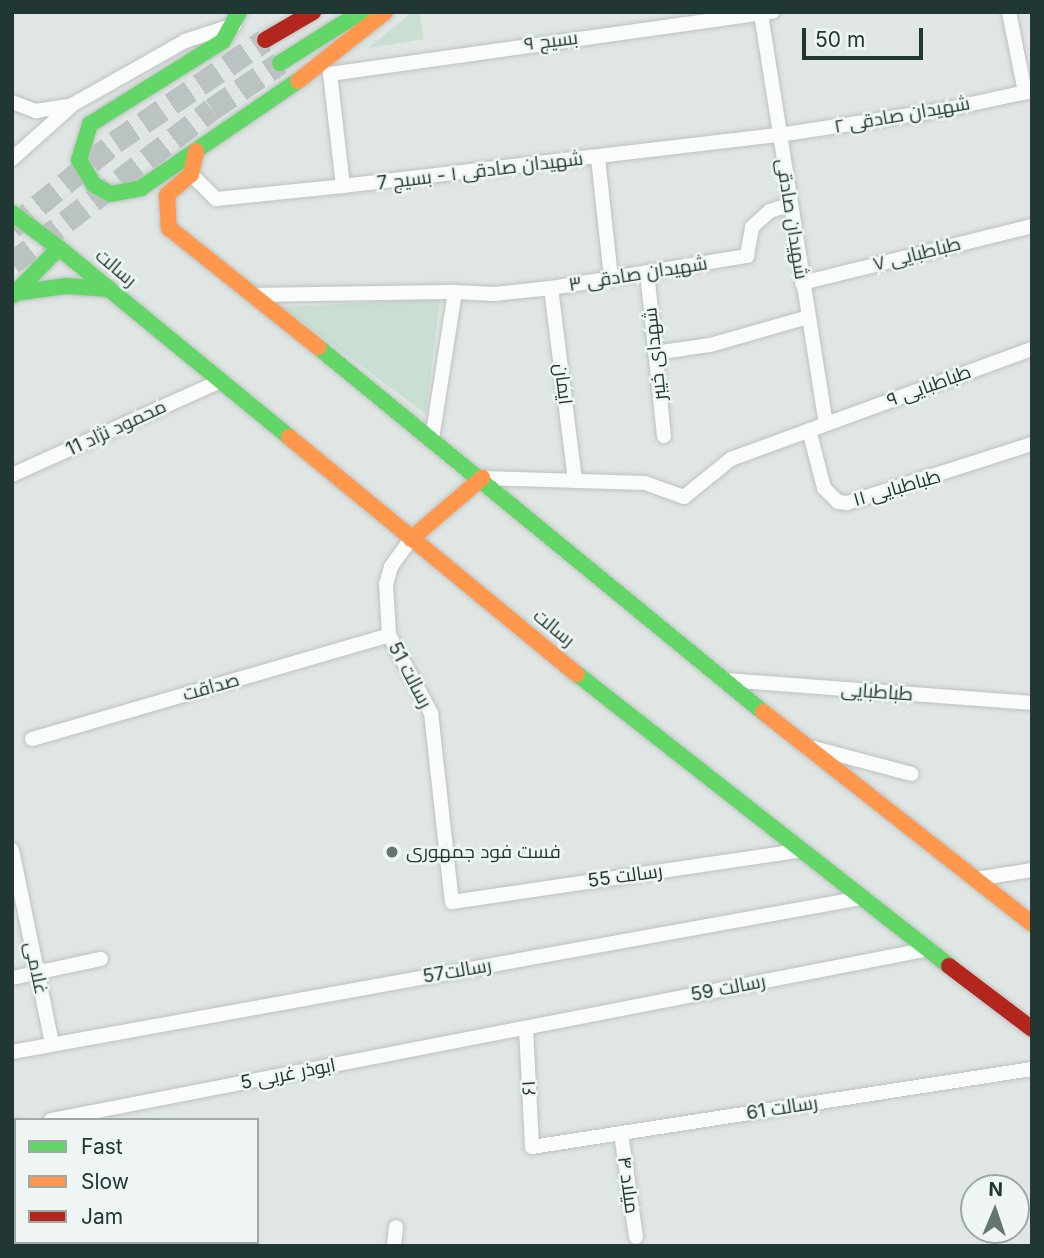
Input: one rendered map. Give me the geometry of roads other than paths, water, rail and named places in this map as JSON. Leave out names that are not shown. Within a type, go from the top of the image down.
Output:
[{"type":"main road","points":[[284,12],[265,40],[313,12]]},
{"type":"main road","points":[[280,63],[361,12]]},
{"type":"main road","points":[[238,18],[223,41],[90,124],[79,148],[86,177],[111,194],[141,188],[328,61],[385,12]]},
{"type":"main road","points":[[196,151],[191,174],[167,195],[169,228],[482,478],[723,680],[1032,924]]},
{"type":"main road","name":"رسالت","points":[[12,213],[59,248],[411,539],[798,851],[930,948],[1032,1028]]},
{"type":"main road","points":[[14,295],[59,248]]},
{"type":"main road","points":[[14,295],[66,286],[109,289]]},
{"type":"main road","points":[[411,539],[482,478]]},
{"type":"street","points":[[1009,12],[1028,91]]},
{"type":"street","name":"بسیج ۹","points":[[343,186],[330,74],[767,13]]},
{"type":"street","name":"شهیدان صادقی","points":[[767,13],[789,205],[826,423]]},
{"type":"street","points":[[12,159],[72,105],[184,41],[238,18]]},
{"type":"street","name":"شهیدان صادقی ۲","points":[[779,135],[943,110],[1028,91]]},
{"type":"street","points":[[12,102],[36,111],[72,105]]},
{"type":"street","name":"شهیدان صادقی ۱ - بسیج 7","points":[[191,174],[216,199],[598,158],[779,135]]},
{"type":"street","points":[[598,158],[611,277]]},
{"type":"street","name":"شهیدان صادقی ۳","points":[[256,295],[455,292],[494,294],[551,288],[747,256],[750,234],[759,218],[789,205]]},
{"type":"street","name":"طباطبایی ۷","points":[[802,283],[1032,226]]},
{"type":"street","name":"شهدای خیبر","points":[[647,272],[664,436]]},
{"type":"street","name":"ایمان","points":[[551,288],[575,481]]},
{"type":"street","points":[[432,439],[455,292]]},
{"type":"street","points":[[655,353],[710,345],[808,317]]},
{"type":"street","name":"طباطبایی ۹","points":[[575,481],[645,483],[684,498],[732,459],[1032,349]]},
{"type":"street","name":"محمود نژاد 11","points":[[12,475],[220,381]]},
{"type":"street","name":"طباطبایی ۱۱","points":[[809,430],[824,488],[838,502],[847,503],[1032,444]]},
{"type":"street","points":[[482,478],[575,481]]},
{"type":"street","name":"رسالت 51","points":[[411,539],[391,567],[386,583],[389,635],[431,713],[452,902]]},
{"type":"street","name":"صداقت","points":[[32,739],[389,635]]},
{"type":"street","name":"طباطبایی","points":[[723,680],[1032,703]]},
{"type":"street","points":[[806,746],[912,774]]},
{"type":"street","name":"غلامی","points":[[12,850],[15,879],[52,1044]]},
{"type":"street","name":"رسالت 55","points":[[452,902],[798,851]]},
{"type":"street","points":[[975,879],[1032,870]]},
{"type":"street","name":"رسالت57","points":[[12,1052],[862,898]]},
{"type":"street","name":"رسالت 59","points":[[526,1028],[930,948]]},
{"type":"street","points":[[12,978],[101,959]]},
{"type":"street","name":"ابوذر غربی 5","points":[[61,1118],[526,1028]]},
{"type":"street","name":"۶۱","points":[[526,1028],[532,1147]]},
{"type":"street","name":"رسالت 61","points":[[532,1147],[1032,1069]]},
{"type":"street","name":"میلاد ۴","points":[[621,1133],[636,1237]]},
{"type":"street","points":[[394,1246],[396,1227]]},
{"type":"tunnel","points":[[12,227],[115,142],[265,40]]},
{"type":"tunnel","points":[[12,263],[212,109],[280,63]]},
{"type":"place","name":"فست فود جمهوری","points":[[392,852]]}]
